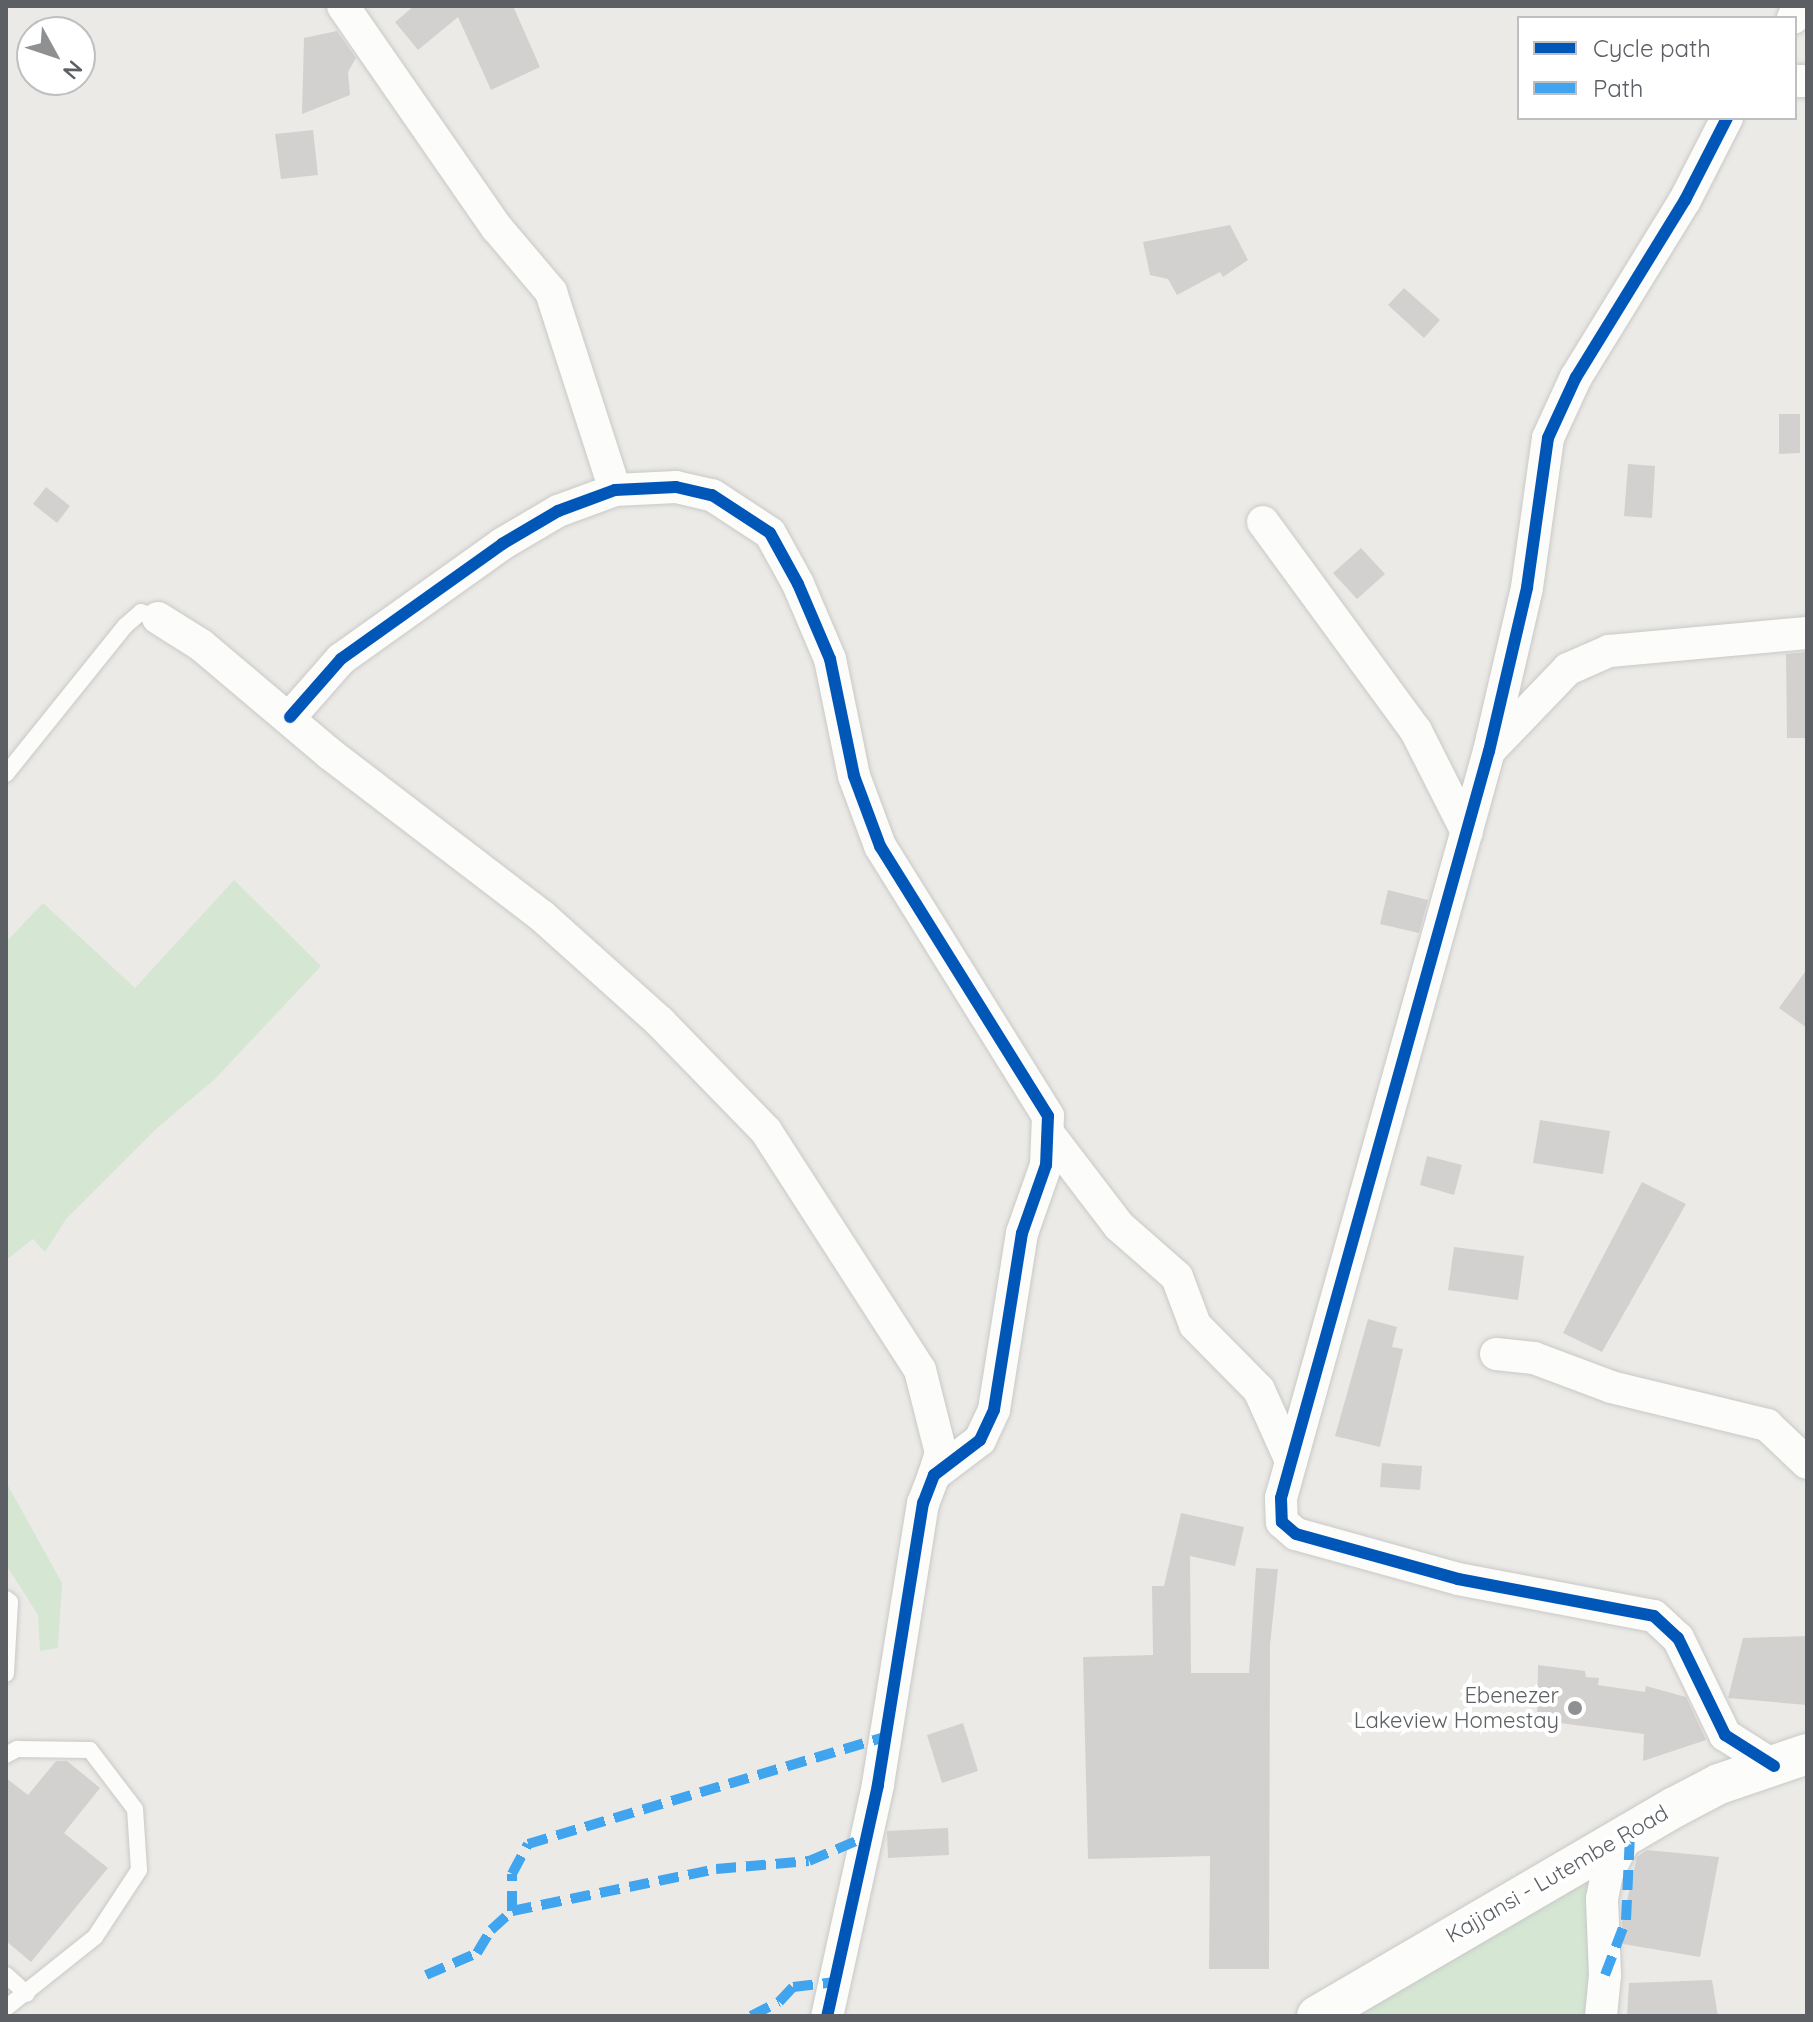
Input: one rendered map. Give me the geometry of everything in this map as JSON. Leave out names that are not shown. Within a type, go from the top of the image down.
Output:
[{"type":"street","points":[[343,6],[497,228],[551,292],[615,490]]},
{"type":"street","points":[[1726,120],[1685,200],[1576,377],[1548,438],[1527,588],[1489,751],[1281,1498],[1282,1522],[1296,1534],[1458,1579],[1654,1616],[1678,1638],[1725,1735],[1791,1760]]},
{"type":"street","points":[[290,717],[341,659],[502,544],[558,511],[615,490],[676,487],[712,495],[770,533],[830,659],[854,776],[880,846],[1035,1090],[1048,1116],[1051,1137],[1022,1233],[994,1410],[980,1440],[934,1475]]},
{"type":"street","points":[[1263,522],[1416,731],[1467,832]]},
{"type":"street","points":[[158,618],[290,717],[330,754],[542,916],[660,1022],[766,1131],[920,1370],[941,1453],[923,1503],[850,1933],[827,2016]]},
{"type":"street","points":[[1489,751],[1568,669],[1609,651],[1807,633]]},
{"type":"street","points":[[1051,1137],[1119,1226],[1177,1277],[1195,1325],[1259,1390],[1291,1461]]},
{"type":"street","points":[[1496,1354],[1534,1358],[1611,1387],[1767,1425],[1807,1463]]},
{"type":"street","name":"Kajjansi - Lutembe Road","points":[[1317,2016],[1719,1784],[1791,1760]]},
{"type":"street","points":[[1601,2016],[1602,1899],[1607,1874],[1626,1838]]},
{"type":"lane","points":[[6,774],[125,626],[141,612],[158,618]]},
{"type":"lane","points":[[6,1599],[6,1674]]},
{"type":"lane","points":[[6,1755],[17,1749],[90,1750],[135,1809],[139,1870],[95,1937],[6,2008]]},
{"type":"lane","points":[[6,1975],[27,1994]]},
{"type":"green space","points":[[234,880],[321,966],[215,1079],[157,1128],[66,1219],[45,1252],[33,1239],[6,1260],[6,942],[43,903],[135,988]]},
{"type":"green space","points":[[6,1482],[62,1583],[58,1648],[40,1651],[38,1615],[6,1565]]},
{"type":"green space","points":[[1606,1862],[1591,2016],[1343,2016]]},
{"type":"building","points":[[414,6],[513,6],[540,67],[491,90],[458,17],[418,50],[395,22]]},
{"type":"building","points":[[337,31],[356,58],[348,72],[350,95],[302,114],[304,38]]},
{"type":"building","points":[[313,130],[318,175],[281,179],[275,134]]},
{"type":"building","points":[[1230,225],[1248,260],[1223,277],[1220,272],[1177,295],[1168,279],[1150,275],[1143,242]]},
{"type":"building","points":[[1404,288],[1440,320],[1424,338],[1388,305]]},
{"type":"building","points":[[1779,414],[1800,414],[1800,453],[1779,454]]},
{"type":"building","points":[[1628,464],[1655,466],[1652,518],[1624,516]]},
{"type":"building","points":[[46,487],[70,506],[57,523],[33,504]]},
{"type":"building","points":[[1361,548],[1385,574],[1357,599],[1333,573]]},
{"type":"building","points":[[1807,652],[1807,738],[1787,738],[1786,654]]},
{"type":"building","points":[[1388,890],[1428,900],[1419,933],[1380,924]]},
{"type":"building","points":[[1807,969],[1807,1028],[1779,1008]]},
{"type":"building","points":[[1540,1120],[1610,1131],[1603,1174],[1533,1163]]},
{"type":"building","points":[[1427,1156],[1462,1165],[1454,1195],[1420,1185]]},
{"type":"building","points":[[1642,1182],[1686,1204],[1602,1352],[1563,1333]]},
{"type":"building","points":[[1454,1247],[1524,1256],[1518,1300],[1448,1290]]},
{"type":"building","points":[[1368,1319],[1397,1327],[1392,1347],[1403,1349],[1380,1447],[1335,1436]]},
{"type":"building","points":[[1382,1463],[1422,1466],[1420,1490],[1380,1487]]},
{"type":"building","points":[[1181,1513],[1244,1527],[1235,1566],[1190,1556],[1191,1673],[1249,1673],[1256,1568],[1278,1569],[1270,1645],[1269,1969],[1209,1969],[1210,1856],[1088,1859],[1083,1657],[1153,1655],[1152,1586],[1164,1586]]},
{"type":"building","points":[[1807,1636],[1807,1705],[1728,1698],[1743,1638]]},
{"type":"building","points":[[1538,1665],[1585,1671],[1586,1677],[1599,1678],[1598,1685],[1645,1692],[1646,1686],[1686,1697],[1706,1740],[1643,1761],[1644,1734],[1537,1720]]},
{"type":"building","points":[[963,1723],[978,1771],[942,1783],[927,1735]]},
{"type":"building","points":[[56,1761],[67,1761],[100,1788],[64,1833],[108,1868],[31,1962],[6,1941],[6,1778],[28,1795]]},
{"type":"building","points":[[948,1828],[949,1855],[888,1858],[887,1831]]},
{"type":"building","points":[[1647,1850],[1719,1857],[1700,1957],[1623,1944],[1622,1922],[1637,1857]]},
{"type":"building","points":[[1712,1980],[1718,2016],[1627,2016],[1629,1983]]},
{"type":"marked path","points":[[512,1911],[512,1874],[528,1844],[884,1737]]},
{"type":"marked path","points":[[1605,1975],[1626,1920],[1630,1835]]},
{"type":"marked path","points":[[426,1975],[477,1953],[491,1930],[512,1911],[716,1869],[809,1861],[868,1836]]},
{"type":"marked path","points":[[751,2016],[779,2002],[793,1987],[836,1982]]},
{"type":"cycle path","points":[[1726,120],[1685,200],[1576,377],[1548,438],[1527,588],[1489,751],[1281,1498],[1282,1522],[1296,1534],[1458,1579],[1654,1616],[1678,1638],[1725,1735],[1774,1766]]},
{"type":"cycle path","points":[[290,717],[341,659],[502,544],[558,511],[615,490],[676,487],[712,495],[770,533],[798,584],[830,659],[854,776],[880,846],[1048,1116],[1046,1165],[1022,1233],[994,1410],[980,1440],[934,1475],[923,1503],[878,1785],[827,2016]]},
{"type":"place","name":"Ebenezer Lakeview Homestay","points":[[1575,1708]]}]
